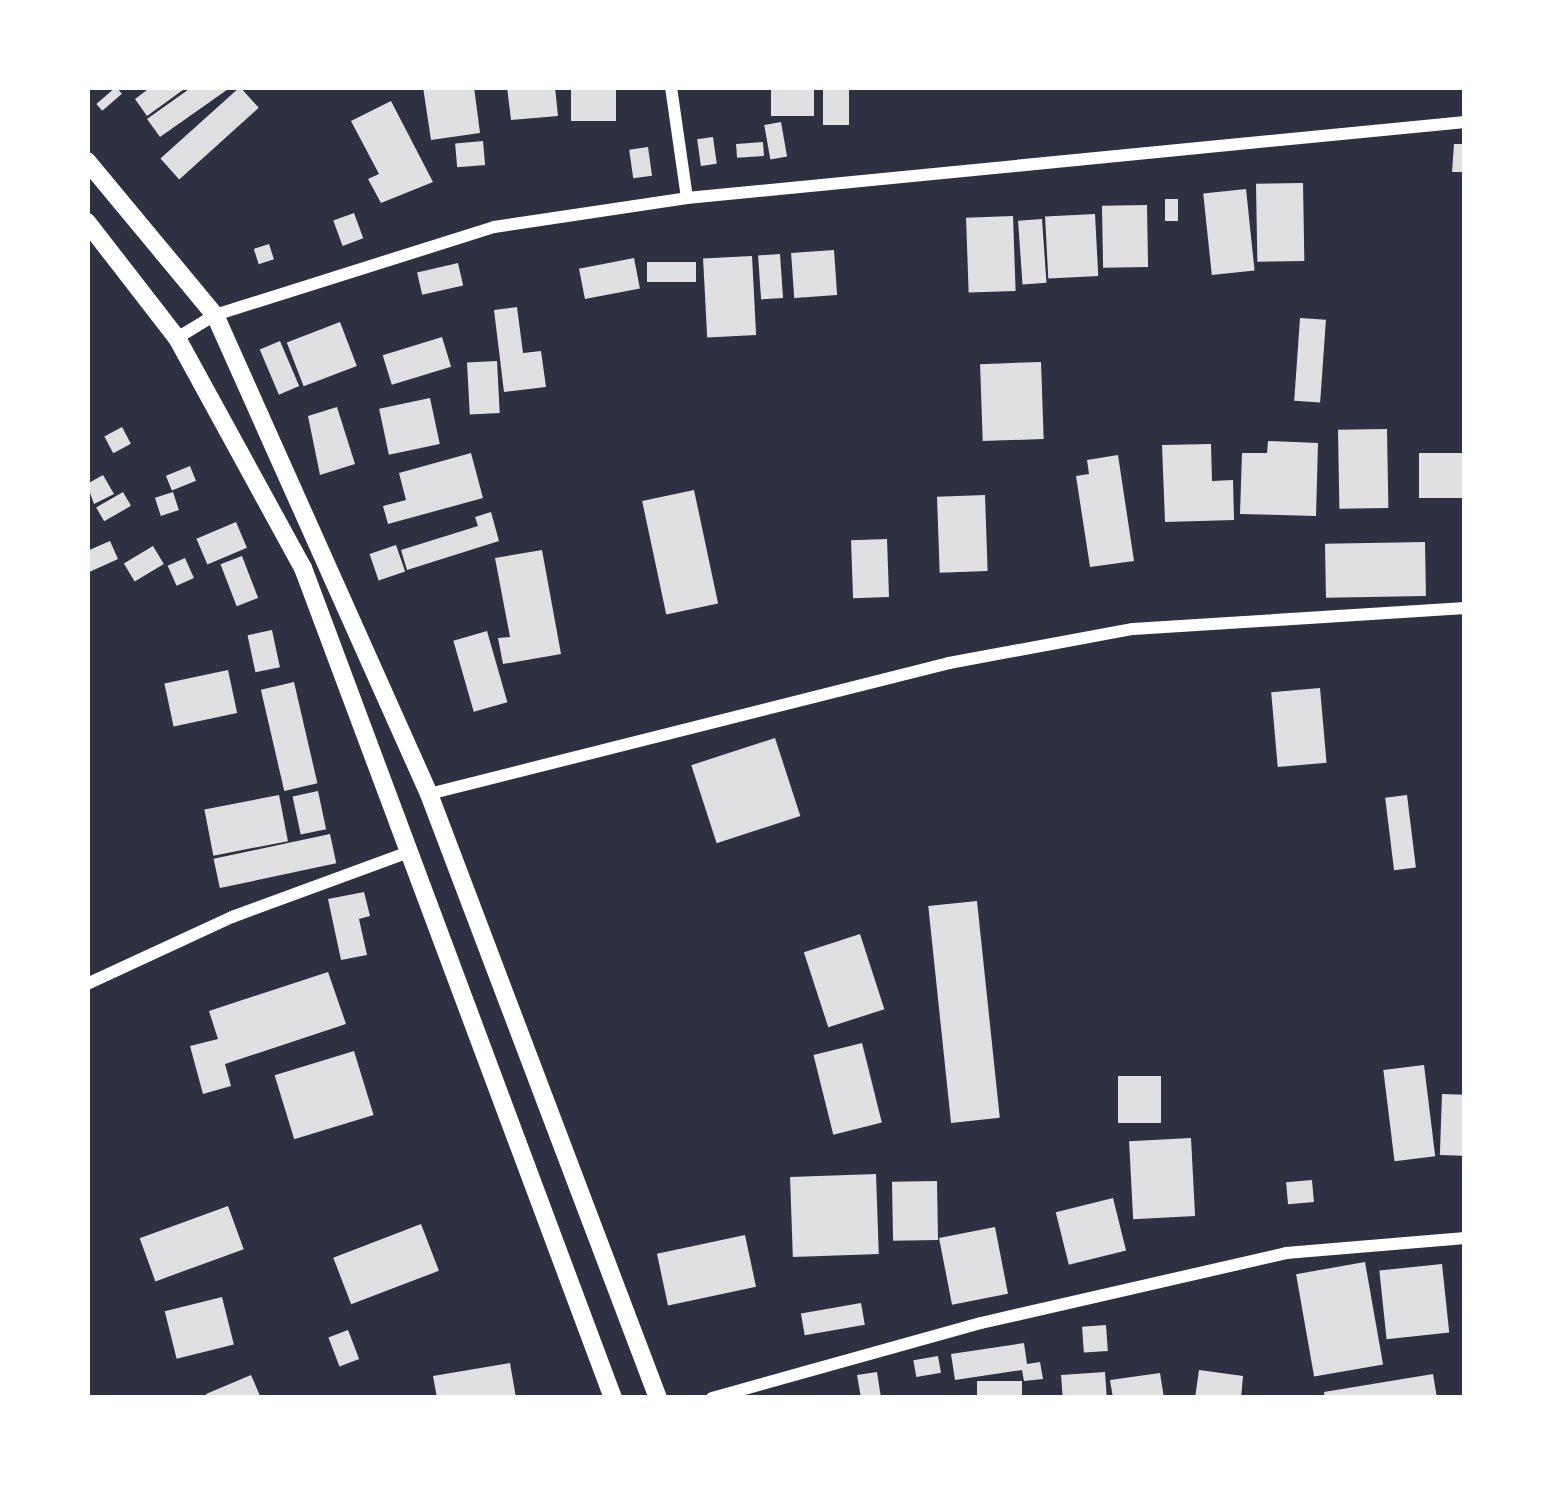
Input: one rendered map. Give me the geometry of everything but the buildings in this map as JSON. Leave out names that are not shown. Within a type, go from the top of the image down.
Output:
[{"type":"street","points":[[671,87],[687,198]]},
{"type":"street","points":[[177,338],[215,315],[494,227],[687,198],[1465,122]]},
{"type":"street","points":[[87,161],[215,315],[429,794],[658,1398]]},
{"type":"street","points":[[87,222],[177,338],[303,568],[613,1398]]},
{"type":"street","points":[[429,794],[949,663],[1133,629],[1465,608]]},
{"type":"street","points":[[87,984],[232,917],[411,851]]},
{"type":"street","points":[[712,1398],[981,1323],[1286,1253],[1465,1238]]}]
